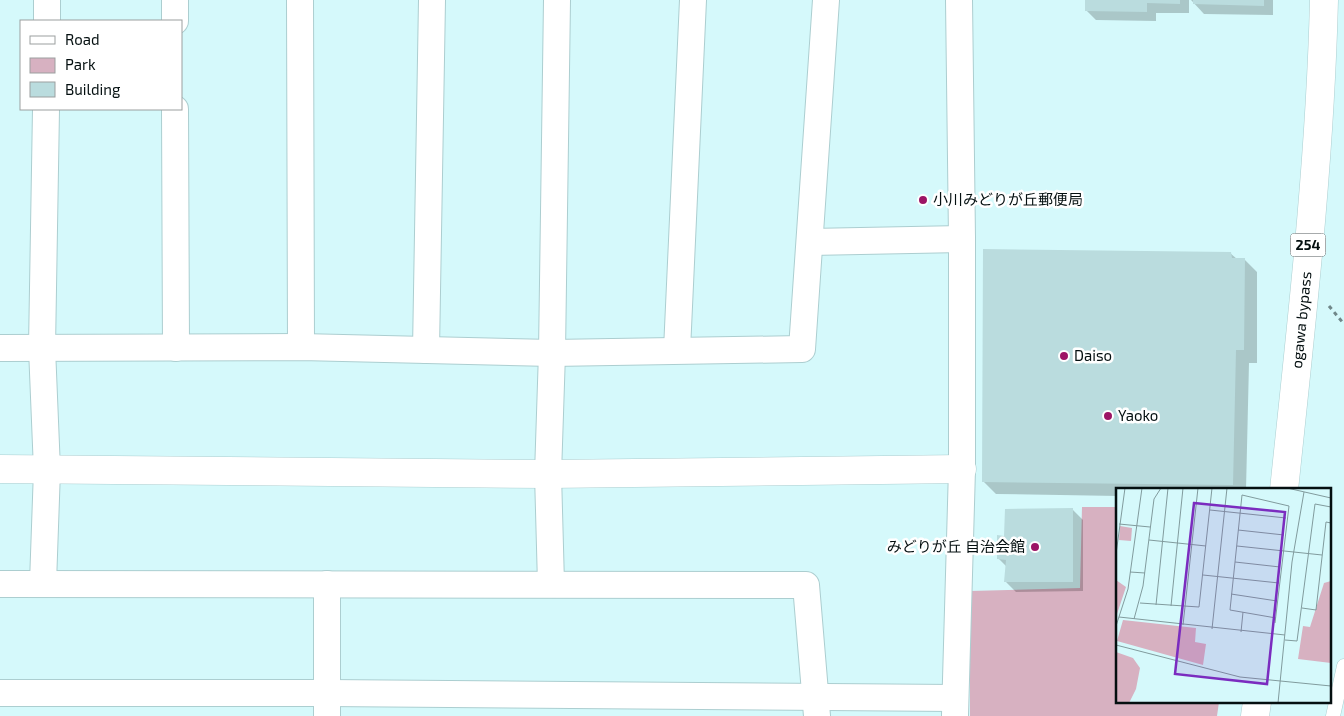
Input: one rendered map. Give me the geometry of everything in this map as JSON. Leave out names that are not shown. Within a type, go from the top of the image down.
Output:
[{"type":"main road","name":"ogawa bypass","points":[[1284,488],[1311,216],[1324,0]]},
{"type":"main road","points":[[0,470],[548,474],[962,469]]},
{"type":"street","points":[[47,0],[47,20]]},
{"type":"street","points":[[175,0],[175,20]]},
{"type":"street","points":[[300,0],[301,347]]},
{"type":"street","points":[[426,350],[432,0]]},
{"type":"street","points":[[551,584],[548,474],[552,353],[556,0]]},
{"type":"street","points":[[677,350],[693,0]]},
{"type":"street","points":[[0,348],[301,347],[552,353],[802,349],[826,0]]},
{"type":"street","points":[[0,693],[327,705],[955,707],[962,469],[959,0]]},
{"type":"street","points":[[43,583],[47,470],[42,348],[46,110]]},
{"type":"street","points":[[175,110],[176,348]]},
{"type":"street","points":[[810,242],[962,239]]},
{"type":"street","points":[[0,584],[806,585],[817,707]]},
{"type":"street","points":[[327,584],[327,705]]},
{"type":"lane","points":[[1333,716],[1344,666]]},
{"type":"path","points":[[1329,306],[1344,324]]},
{"type":"green space","points":[[1082,507],[1116,507],[1116,704],[1219,704],[1217,716],[970,716],[970,591],[1080,588]]},
{"type":"building","points":[[1085,0],[1180,0],[1180,4],[1147,3],[1147,12],[1085,11]]},
{"type":"building","points":[[1193,0],[1264,0],[1264,6],[1193,4]]},
{"type":"building","name":"Yaoko","points":[[983,249],[1231,252],[1232,258],[1245,258],[1244,350],[1236,350],[1233,485],[982,482]]},
{"type":"building","name":"みどりが丘 自治会館","points":[[1073,508],[1073,582],[1004,582],[1006,560],[997,559],[997,535],[1004,536],[1005,509]]},
{"type":"place","name":"小川みどりが丘郵便局","points":[[923,200]]},
{"type":"place","name":"Daiso","points":[[1064,356]]},
{"type":"place","name":"Yaoko","points":[[1108,416]]},
{"type":"place","name":"みどりが丘 自治会館","points":[[1035,547]]}]
